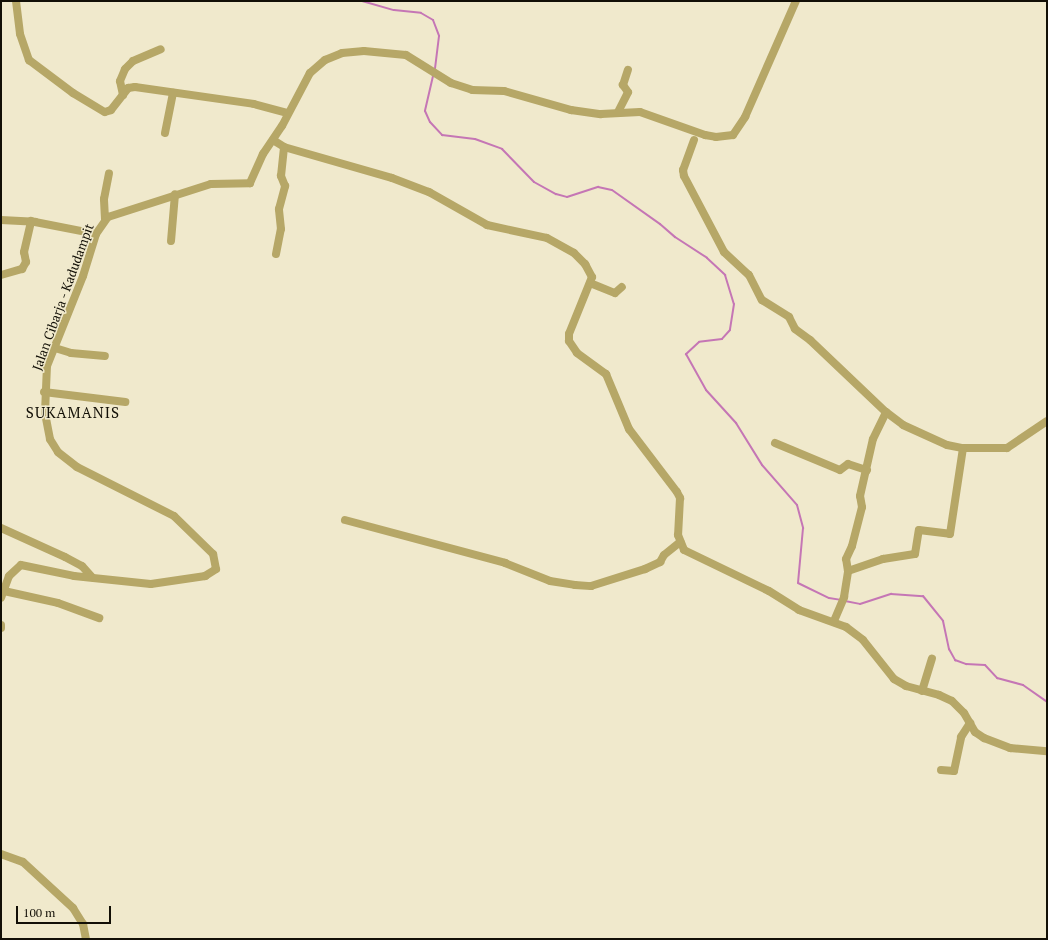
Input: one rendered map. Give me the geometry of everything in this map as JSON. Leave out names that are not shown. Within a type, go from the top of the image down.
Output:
[{"type":"street","points":[[16,1],[24,50],[29,60],[38,69],[91,106],[105,112],[111,110],[128,88],[135,87],[254,104],[288,113]]},
{"type":"street","name":"Jalan Cibarja - Kadudampit","points":[[2,594],[9,576],[21,566],[144,583],[170,583],[204,576],[216,569],[216,562],[202,543],[174,516],[77,467],[58,452],[46,427],[44,392],[47,366],[55,348],[96,234],[105,219],[114,214],[211,184],[250,183],[263,154],[273,140],[316,67],[334,55],[364,51],[406,55],[451,83],[472,90],[504,91],[571,110],[601,114],[640,112],[705,135],[716,137],[733,136],[745,117],[796,1]]},
{"type":"street","points":[[123,95],[120,81],[125,69],[136,59],[161,49]]},
{"type":"street","points":[[618,112],[628,92],[623,85],[628,70]]},
{"type":"street","points":[[165,133],[173,93]]},
{"type":"street","points":[[273,140],[284,147],[392,178],[429,192],[487,225],[547,238],[566,246],[585,264],[591,274],[590,283],[569,334],[569,341],[577,353],[606,374],[629,429],[677,492],[680,498],[680,542],[684,550],[699,559],[769,591],[799,610],[834,621],[858,636],[886,670],[900,683],[952,701],[979,735],[998,744],[1018,749],[1047,750]]},
{"type":"street","points":[[694,140],[683,170],[684,176],[724,252],[749,275],[762,300],[788,317],[795,329],[810,340],[886,412],[903,425],[947,445],[963,448],[1007,448],[1047,420]]},
{"type":"street","points":[[276,254],[282,222],[279,209],[286,186],[281,176],[284,147]]},
{"type":"street","points":[[105,219],[103,210],[109,173]]},
{"type":"street","points":[[171,241],[175,194]]},
{"type":"street","points":[[1,220],[31,221],[96,234]]},
{"type":"street","points":[[1,275],[22,269],[26,262],[24,252],[31,221]]},
{"type":"street","points":[[590,283],[615,293],[622,287]]},
{"type":"street","points":[[55,348],[71,353],[105,356]]},
{"type":"street","points":[[44,392],[125,402]]},
{"type":"street","points":[[834,621],[844,597],[848,571],[846,559],[852,546],[862,507],[860,496],[873,439],[886,412]]},
{"type":"street","points":[[775,443],[840,470],[848,464],[867,470]]},
{"type":"street","points":[[848,571],[883,559],[915,554],[919,530],[950,534],[963,448]]},
{"type":"street","points":[[345,520],[505,563],[550,581],[590,586],[645,570],[660,562],[664,555],[680,542]]},
{"type":"street","points":[[1,528],[82,566],[92,577]]},
{"type":"street","points":[[2,594],[58,603],[99,618]]},
{"type":"street","points":[[922,690],[932,658]]},
{"type":"street","points":[[941,770],[954,772],[961,737],[970,723]]},
{"type":"street","points":[[1,854],[23,862],[73,908],[83,924],[86,939]]},
{"type":"waterway","points":[[362,1],[394,10],[421,13],[433,20],[439,36],[435,70]]},
{"type":"waterway","points":[[433,76],[425,111],[430,122],[442,135],[475,139],[502,149],[534,182],[556,194],[567,197],[598,187],[612,190],[660,224],[675,237],[707,258],[725,275],[734,304],[730,330],[722,339],[699,342],[686,354],[706,390],[736,423],[762,465],[797,505],[803,528],[798,583],[829,598],[841,600]]},
{"type":"waterway","points":[[845,601],[860,604],[891,594],[923,596],[943,621],[949,649],[955,660],[966,664],[985,665],[997,678],[1023,685],[1047,702]]},
{"type":"district","name":"SUKAMANIS","points":[[73,413]]}]
